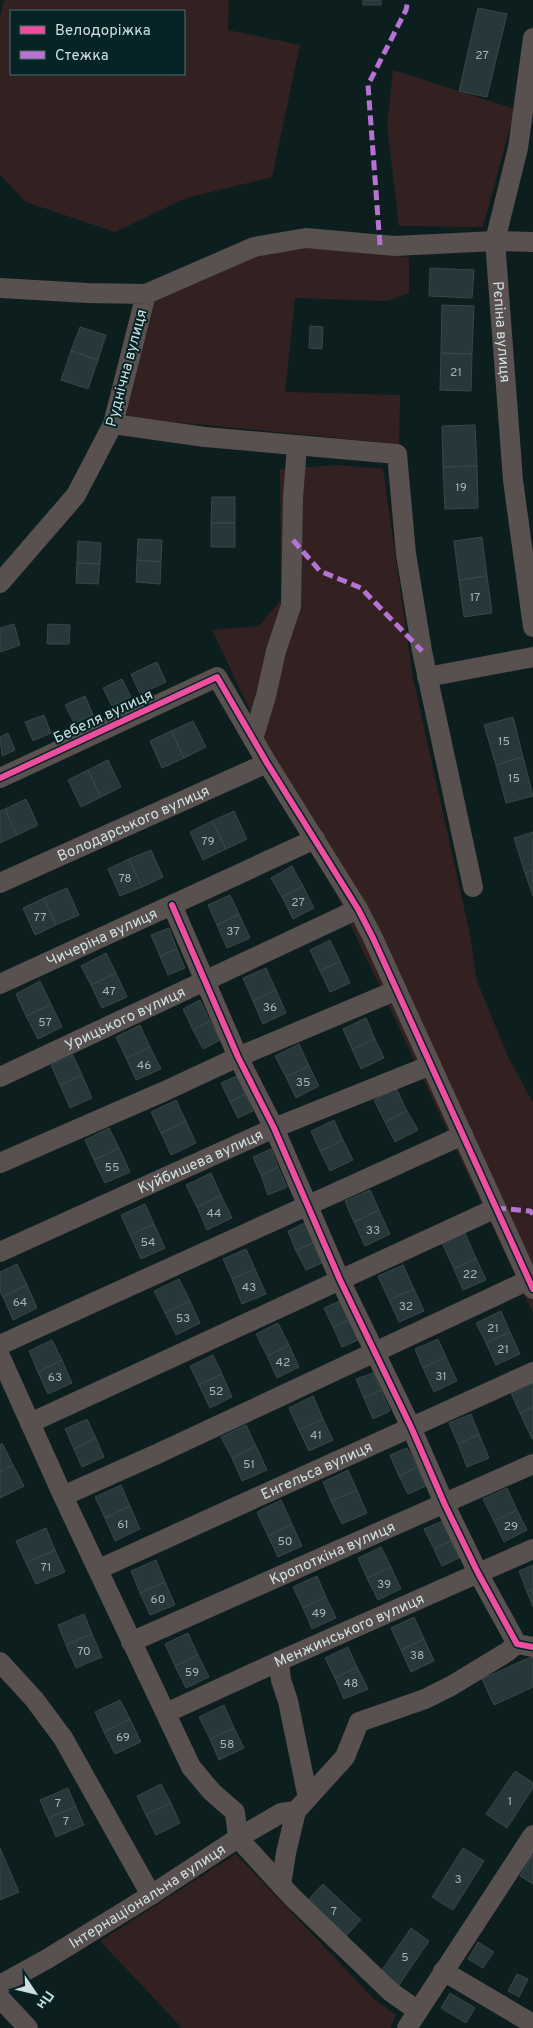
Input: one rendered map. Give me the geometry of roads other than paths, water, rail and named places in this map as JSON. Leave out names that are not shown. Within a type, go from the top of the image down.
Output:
[{"type":"street","name":"Рєпіна вулиця","points":[[533,38],[518,148],[495,241],[513,480],[533,627]]},
{"type":"street","points":[[146,294],[254,247],[306,238],[396,246],[495,241],[533,242]]},
{"type":"street","name":"Руднічна вулиця","points":[[0,288],[146,294],[112,424],[76,495],[0,583]]},
{"type":"street","points":[[112,424],[205,437],[397,454],[406,554],[427,677],[473,887]]},
{"type":"street","points":[[63,1496],[531,1284],[373,938],[358,909],[253,739],[266,696],[276,651],[291,606],[293,498],[297,445]]},
{"type":"street","points":[[427,677],[533,657]]},
{"type":"street","name":"Бебеля вулиця","points":[[0,778],[217,677],[253,739]]},
{"type":"street","name":"Володарського вулиця","points":[[0,883],[267,763]]},
{"type":"street","name":"Чичеріна вулиця","points":[[0,984],[315,839]]},
{"type":"street","points":[[172,905],[238,1057],[274,1128],[340,1280],[411,1427],[445,1505],[478,1573],[525,1645],[507,1652],[451,1686],[425,1698],[359,1722],[345,1758],[302,1804],[286,1852],[281,1885]]},
{"type":"street","name":"Урицького вулиця","points":[[0,1077],[358,909]]},
{"type":"street","points":[[0,1163],[238,1057],[397,990]]},
{"type":"street","name":"Куйбишева вулиця","points":[[0,1252],[274,1128],[431,1065]]},
{"type":"street","points":[[0,1345],[463,1135]]},
{"type":"street","points":[[30,1423],[496,1208]]},
{"type":"street","points":[[0,1356],[63,1496],[191,1767],[212,1792],[235,1812],[238,1838],[281,1885],[391,1992],[418,2011]]},
{"type":"street","name":"Енгельса вулиця","points":[[99,1569],[533,1372]]},
{"type":"street","name":"Кропоткіна вулиця","points":[[131,1642],[259,1584],[445,1505],[533,1464]]},
{"type":"street","name":"Менжинського вулиця","points":[[166,1713],[533,1549]]},
{"type":"street","points":[[279,1661],[302,1804]]},
{"type":"street","points":[[0,1662],[34,1699],[63,1738],[151,1895]]},
{"type":"street","name":"Інтернаціональна вулиця","points":[[0,1986],[151,1895],[238,1838],[281,1813],[302,1804]]},
{"type":"street","points":[[407,2028],[533,1835]]},
{"type":"street","points":[[443,1971],[533,2024]]},
{"type":"street","points":[[0,1998],[28,2028]]}]
